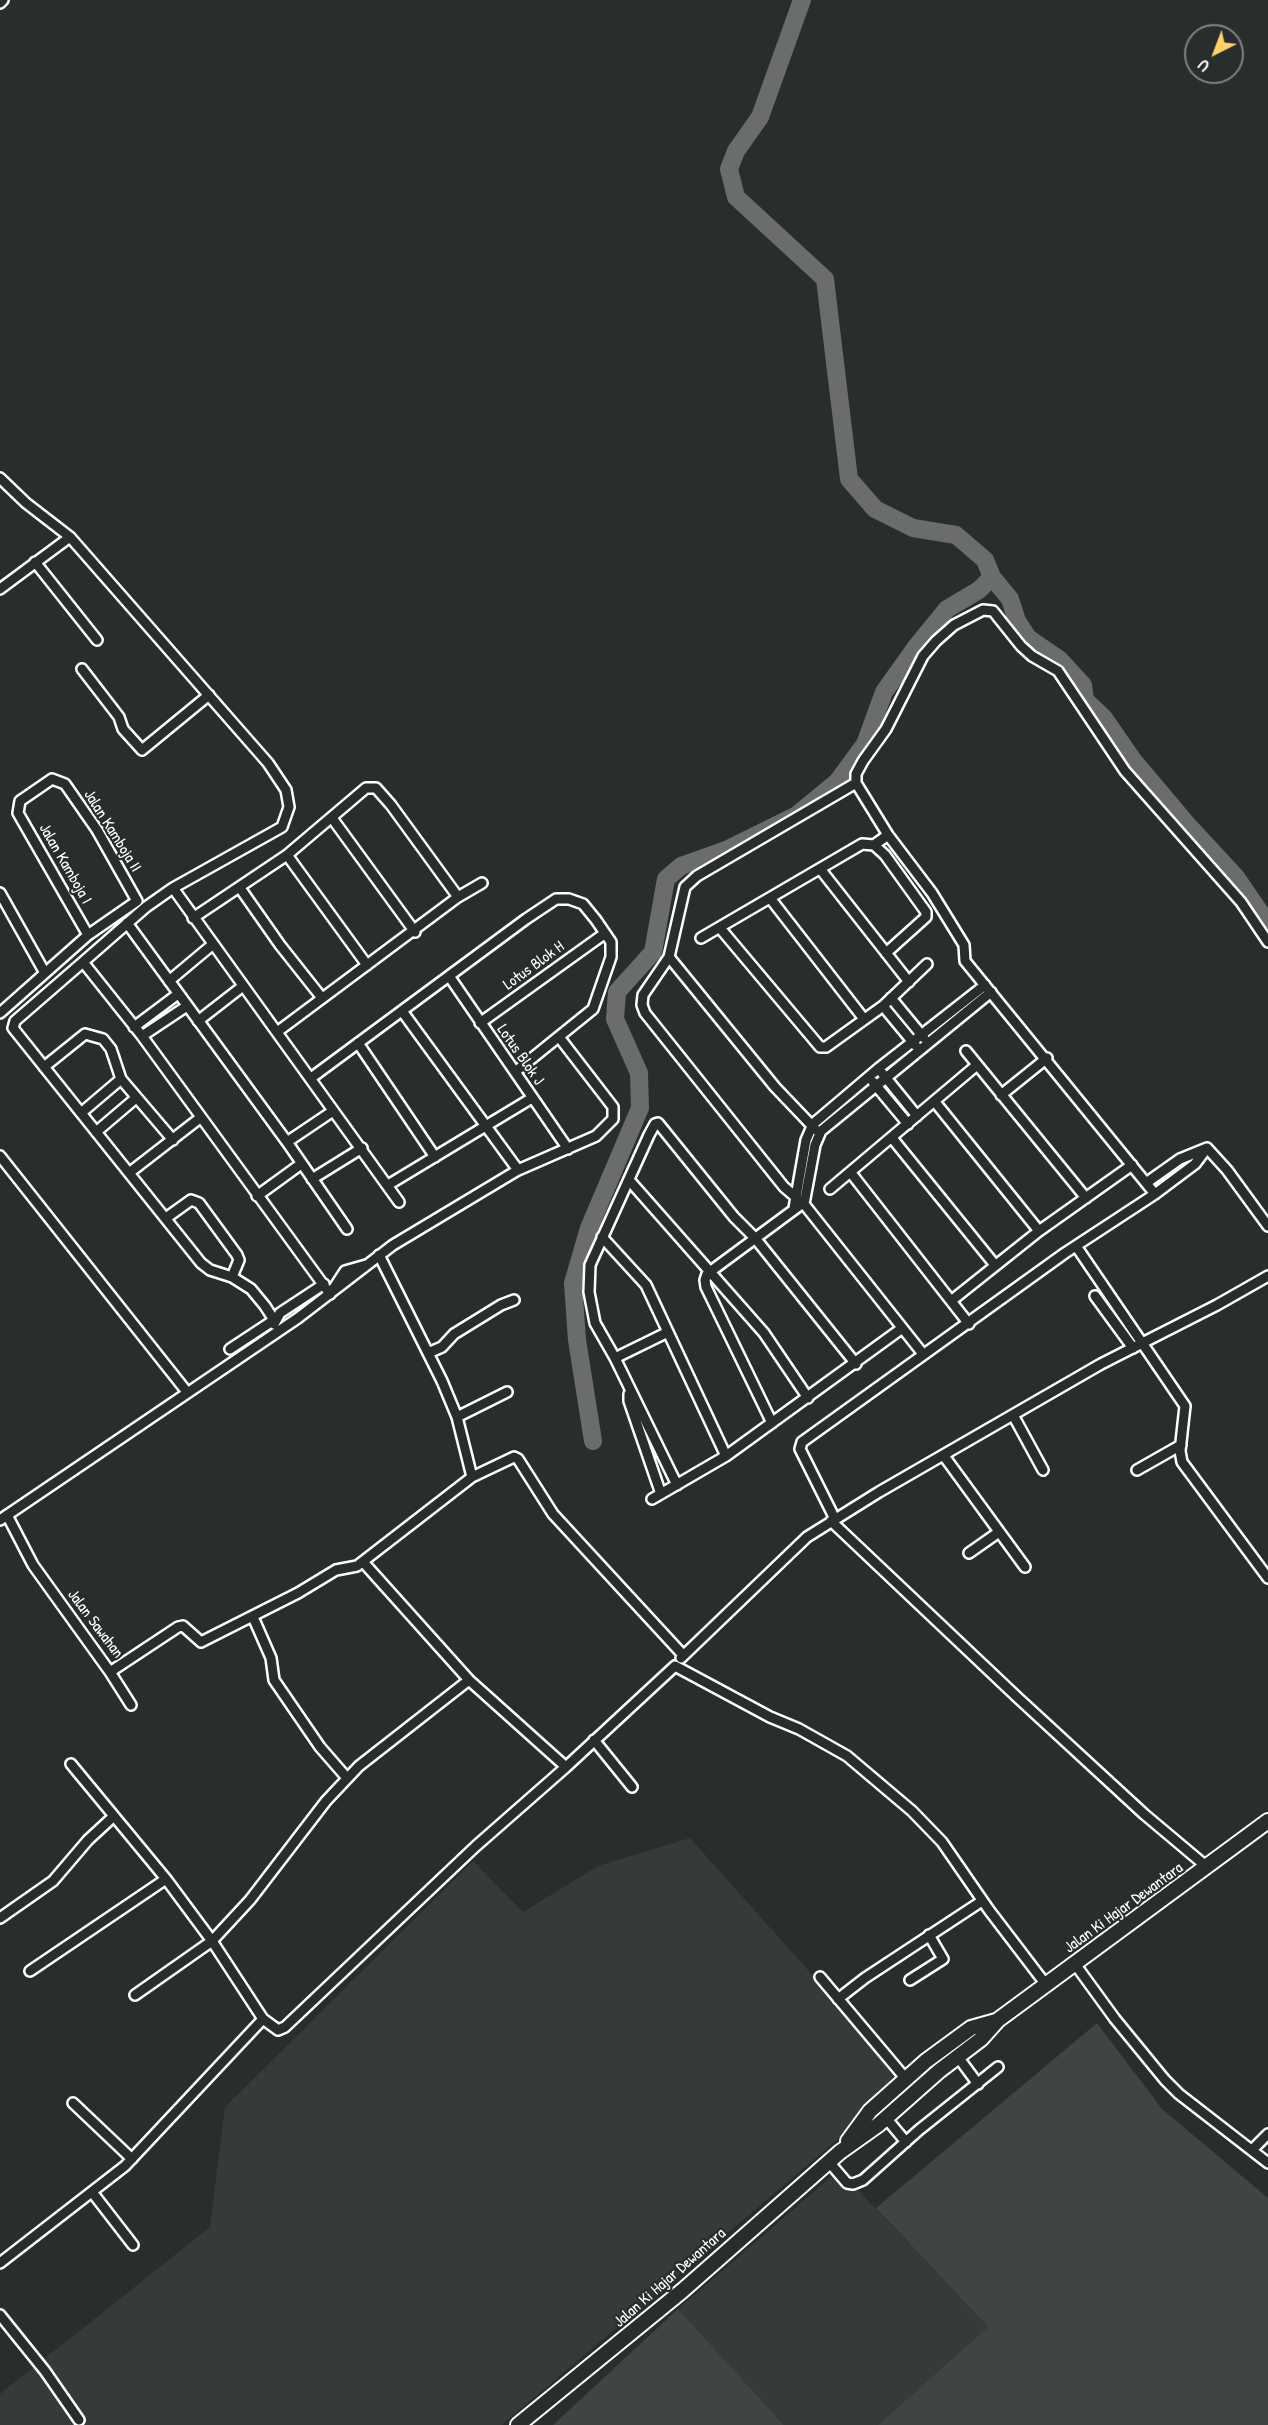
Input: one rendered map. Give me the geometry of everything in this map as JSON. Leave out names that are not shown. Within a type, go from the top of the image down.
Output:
[{"type":"main road","name":"Jalan Ki Hajar Dewantara","points":[[840,2152],[888,2122],[939,2071],[961,2060],[998,2020],[1268,1821]]},
{"type":"main road","name":"Jalan Ki Hajar Dewantara","points":[[518,2425],[833,2167],[840,2152],[870,2111],[926,2061],[971,2028],[998,2020]]},
{"type":"street","points":[[0,478],[26,503],[70,537],[268,763],[286,790],[288,807],[282,827],[173,888],[127,923],[15,1021],[13,1028],[201,1263],[210,1270],[232,1277],[251,1289],[274,1320],[273,1335]]},
{"type":"street","points":[[0,589],[70,537]]},
{"type":"street","points":[[35,562],[97,640]]},
{"type":"street","points":[[1155,1194],[1047,1058],[965,962],[964,945],[932,893],[888,835],[856,783],[856,774],[886,729],[923,656],[954,625],[983,610],[993,611],[1021,646],[1032,656],[1058,671],[1125,771],[1241,902],[1268,942]]},
{"type":"street","points":[[82,669],[119,717],[123,729],[142,750],[209,695]]},
{"type":"street","name":"Jalan Kamboja II","points":[[17,807],[20,801],[52,779],[65,784],[97,830],[137,901],[88,935]]},
{"type":"street","points":[[856,783],[697,876],[685,887],[669,957],[643,995],[642,1005],[645,1013],[795,1203],[804,1204],[923,1354]]},
{"type":"street","points":[[193,918],[287,855],[366,788],[376,788],[458,897]]},
{"type":"street","name":"Jalan Kamboja I","points":[[17,807],[18,813],[88,935]]},
{"type":"street","points":[[332,818],[415,932]]},
{"type":"street","points":[[874,845],[888,835]]},
{"type":"street","points":[[701,938],[862,844],[874,845],[885,855],[926,912],[926,917],[886,953]]},
{"type":"street","points":[[287,855],[367,965]]},
{"type":"street","points":[[821,870],[909,982]]},
{"type":"street","points":[[276,1032],[415,932],[458,897],[483,883]]},
{"type":"street","points":[[173,888],[399,1202]]},
{"type":"street","points":[[240,888],[322,998]]},
{"type":"street","points":[[0,892],[45,973]]},
{"type":"street","points":[[770,898],[864,1019]]},
{"type":"street","points":[[311,1078],[556,899],[583,904],[611,942],[611,957],[593,1009],[515,1072]]},
{"type":"street","points":[[127,923],[287,1142],[347,1229]]},
{"type":"street","points":[[720,928],[820,1047],[826,1047],[883,1006],[927,964]]},
{"type":"street","name":"Lotus Blok H","points":[[480,1023],[604,934]]},
{"type":"street","points":[[1,1009],[88,935]]},
{"type":"street","points":[[169,981],[212,945]]},
{"type":"street","points":[[669,957],[816,1130]]},
{"type":"street","points":[[83,962],[142,1036],[331,1294]]},
{"type":"street","name":"Lotus Blok J","points":[[449,976],[568,1149]]},
{"type":"street","points":[[198,1021],[243,986]]},
{"type":"street","points":[[772,1423],[706,1287],[705,1280],[710,1272],[755,1238],[795,1203],[806,1140],[868,1077],[922,1034],[988,988]]},
{"type":"street","points":[[804,1204],[816,1130],[928,1043],[988,988]]},
{"type":"street","points":[[134,1027],[178,994]]},
{"type":"street","points":[[891,998],[928,1043]]},
{"type":"street","points":[[142,1036],[187,1006]]},
{"type":"street","points":[[883,1006],[919,1050]]},
{"type":"street","points":[[402,1011],[518,1170]]},
{"type":"street","points":[[44,1067],[85,1034],[103,1039],[111,1049],[121,1079],[173,1140]]},
{"type":"street","points":[[3,1517],[331,1294],[345,1271],[367,1264],[518,1170],[596,1136],[613,1119],[613,1107],[560,1036]]},
{"type":"street","points":[[358,1043],[435,1157]]},
{"type":"street","points":[[966,1051],[1086,1198]]},
{"type":"street","points":[[1001,1095],[1047,1058]]},
{"type":"street","points":[[830,1189],[977,1065]]},
{"type":"street","points":[[879,1068],[917,1116]]},
{"type":"street","points":[[868,1077],[908,1124]]},
{"type":"street","points":[[81,1113],[121,1079]]},
{"type":"street","points":[[96,1132],[136,1098]]},
{"type":"street","points":[[388,1185],[532,1098]]},
{"type":"street","points":[[935,1102],[1039,1231]]},
{"type":"street","points":[[287,1142],[333,1111]]},
{"type":"street","points":[[129,1173],[200,1118]]},
{"type":"street","points":[[677,1485],[615,1358],[595,1323],[589,1292],[590,1265],[652,1130],[658,1124],[734,1217],[755,1238],[856,1364]]},
{"type":"street","points":[[892,1138],[994,1266]]},
{"type":"street","points":[[312,1179],[362,1148]]},
{"type":"street","points":[[1146,1183],[1180,1160],[1207,1148]]},
{"type":"street","points":[[1207,1148],[1195,1164],[1155,1194],[1076,1246],[800,1444],[833,1520],[1017,1697],[1144,1814],[1207,1868]]},
{"type":"street","points":[[1207,1148],[1227,1170],[1268,1226]]},
{"type":"street","points":[[0,1156],[187,1392]]},
{"type":"street","points":[[257,1196],[301,1164]]},
{"type":"street","points":[[951,1301],[1039,1231],[1132,1166]]},
{"type":"street","points":[[850,1173],[969,1324]]},
{"type":"street","points":[[629,1180],[764,1333],[808,1398]]},
{"type":"street","points":[[166,1218],[191,1200],[199,1203],[237,1255],[239,1260],[232,1277]]},
{"type":"street","points":[[602,1237],[646,1285],[666,1333],[726,1456]]},
{"type":"street","points":[[1076,1246],[1137,1346]]},
{"type":"street","points":[[379,1255],[428,1353],[458,1423],[472,1477]]},
{"type":"street","points":[[71,1764],[166,1879],[212,1941],[263,2019],[278,2030],[285,2027],[476,1846],[675,1666],[683,1655],[807,1537],[1013,1415],[1268,1276]]},
{"type":"street","points":[[230,1349],[324,1284]]},
{"type":"street","points":[[1095,1296],[1185,1406],[1181,1446],[1182,1462],[1268,1578]]},
{"type":"street","points":[[428,1353],[501,1305],[514,1300]]},
{"type":"street","points":[[630,1388],[629,1401],[657,1496],[726,1456],[856,1364],[901,1329]]},
{"type":"street","points":[[615,1358],[666,1333]]},
{"type":"street","points":[[458,1423],[507,1392]]},
{"type":"street","points":[[1013,1415],[1043,1470]]},
{"type":"street","points":[[1137,1470],[1181,1446]]},
{"type":"street","points":[[944,1456],[1025,1568]]},
{"type":"street","name":"Jalan Sawahan","points":[[3,1517],[33,1565],[110,1672],[178,1627],[183,1626],[201,1642],[253,1617],[336,1570],[356,1566],[472,1477],[514,1457],[518,1459],[553,1514],[683,1655]]},
{"type":"street","points":[[969,1553],[999,1532]]},
{"type":"street","points":[[356,1566],[469,1680],[566,1767]]},
{"type":"street","points":[[253,1617],[272,1668],[274,1680],[320,1747],[347,1778]]},
{"type":"street","points":[[675,1666],[747,1705],[799,1729],[847,1756],[871,1775],[912,1811],[942,1842],[982,1901],[1047,1986]]},
{"type":"street","points":[[110,1672],[131,1705]]},
{"type":"street","points":[[135,1995],[212,1941],[250,1900],[326,1801],[347,1778],[359,1766],[469,1680]]},
{"type":"street","points":[[594,1740],[632,1787]]},
{"type":"street","points":[[0,1918],[53,1881],[88,1840],[114,1816]]},
{"type":"street","points":[[30,1971],[166,1879]]},
{"type":"street","points":[[841,1998],[928,1935],[982,1901]]},
{"type":"street","points":[[910,1980],[943,1959],[928,1935]]},
{"type":"street","points":[[1075,1964],[1115,2019],[1165,2079],[1185,2099],[1268,2163]]},
{"type":"street","points":[[820,1977],[909,2076]]},
{"type":"street","points":[[0,2263],[132,2159],[263,2019]]},
{"type":"street","points":[[961,2060],[975,2080]]},
{"type":"street","points":[[833,2167],[847,2183],[854,2184],[863,2180],[903,2139],[975,2080],[998,2067]]},
{"type":"street","points":[[73,2103],[132,2159]]},
{"type":"street","points":[[888,2122],[903,2139]]},
{"type":"street","points":[[1252,2150],[1268,2134]]},
{"type":"street","points":[[92,2192],[133,2245]]},
{"type":"street","points":[[0,2315],[45,2371],[79,2420]]},
{"type":"shaded area","points":[[690,1838],[898,2071],[845,2133],[502,2425],[0,2425],[0,2394],[210,2227],[225,2107],[473,1861],[523,1912],[598,1866]]},
{"type":"shaded area","points":[[1097,2023],[1162,2109],[1268,2198],[1268,2425],[878,2425],[988,2327],[876,2208]]},
{"type":"shaded area","points":[[839,2170],[988,2327],[878,2425],[784,2425],[678,2309]]},
{"type":"shaded area","points":[[678,2309],[784,2425],[553,2425]]},
{"type":"waterway","points":[[593,1441],[577,1340],[573,1283],[589,1228],[640,1108],[639,1073],[615,1019],[617,992],[653,952],[666,879],[681,866],[726,850],[797,815],[837,782],[865,744],[884,692],[916,647],[947,609],[979,590],[992,577],[985,560],[956,535],[913,528],[875,509],[849,479],[825,279],[736,197],[729,169],[736,151],[760,117],[802,0]]},
{"type":"waterway","points":[[992,577],[1010,599],[1017,621],[1028,638],[1060,660],[1083,685],[1085,700],[1104,718],[1133,760],[1186,823],[1236,877],[1268,924]]}]
